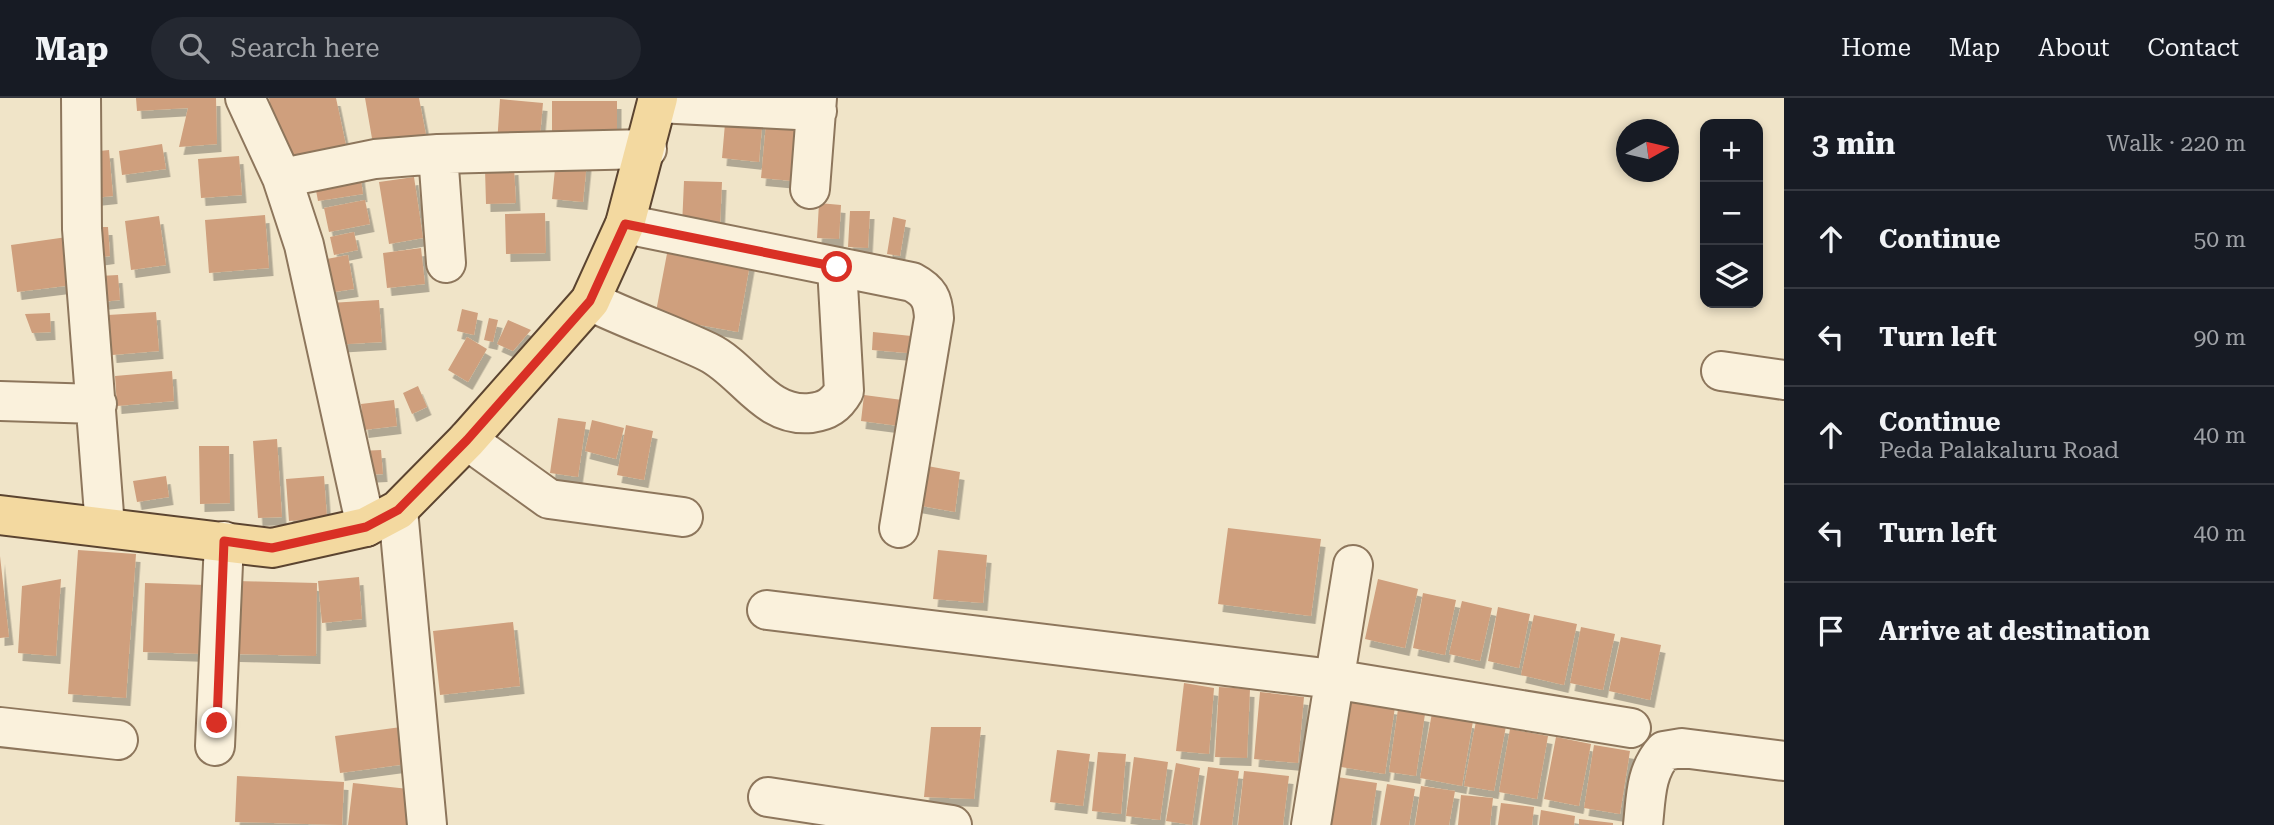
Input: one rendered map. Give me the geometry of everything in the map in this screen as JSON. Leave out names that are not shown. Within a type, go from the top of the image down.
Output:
[{"type":"main road","points":[[0,515],[272,548],[382,518],[467,440],[590,301],[625,224],[647,149],[657,101]]},
{"type":"street","points":[[81,98],[82,229],[105,527]]},
{"type":"street","points":[[245,98],[282,178],[304,245],[382,518],[427,825]]},
{"type":"street","points":[[657,101],[817,105],[810,189]]},
{"type":"street","points":[[282,178],[375,159],[438,154],[647,149]]},
{"type":"street","points":[[438,154],[446,263]]},
{"type":"street","points":[[625,224],[912,282],[927,290],[934,303],[934,318],[898,528]]},
{"type":"street","points":[[590,301],[722,359],[767,402],[785,411],[801,414],[822,411],[838,403],[844,391],[837,267]]},
{"type":"street","points":[[1721,372],[1784,380]]},
{"type":"street","points":[[0,401],[97,404]]},
{"type":"street","points":[[467,440],[549,499],[683,517]]},
{"type":"street","points":[[215,746],[224,541]]},
{"type":"street","points":[[1311,825],[1353,565]]},
{"type":"street","points":[[767,610],[1333,679],[1630,728]]},
{"type":"street","points":[[0,727],[118,740]]},
{"type":"street","points":[[1643,825],[1648,778],[1653,764],[1664,751],[1682,748],[1784,761]]},
{"type":"street","points":[[768,797],[952,825]]},
{"type":"building","points":[[136,98],[216,98],[217,144],[179,147],[188,108],[137,111]]},
{"type":"building","points":[[269,98],[336,98],[347,150],[281,163]]},
{"type":"building","points":[[365,98],[419,98],[427,140],[374,150]]},
{"type":"building","points":[[500,99],[543,103],[539,147],[497,144]]},
{"type":"building","points":[[552,101],[617,101],[617,140],[552,139]]},
{"type":"building","points":[[726,112],[763,115],[759,162],[722,158]]},
{"type":"building","points":[[766,124],[809,127],[804,182],[761,178]]},
{"type":"building","points":[[162,144],[166,169],[122,175],[119,151]]},
{"type":"building","points":[[109,150],[113,196],[94,198],[90,152]]},
{"type":"building","points":[[239,156],[242,195],[201,198],[198,159]]},
{"type":"building","points":[[556,159],[587,162],[583,202],[552,199]]},
{"type":"building","points":[[514,167],[516,203],[486,204],[485,169]]},
{"type":"building","points":[[360,172],[363,194],[318,201],[314,180]]},
{"type":"building","points":[[414,177],[423,238],[389,244],[379,182]]},
{"type":"building","points":[[684,181],[722,182],[720,227],[682,226]]},
{"type":"building","points":[[365,200],[370,224],[329,232],[324,208]]},
{"type":"building","points":[[819,203],[841,205],[839,239],[817,238]]},
{"type":"building","points":[[850,211],[870,211],[868,248],[848,247]]},
{"type":"building","points":[[545,213],[546,253],[506,254],[505,214]]},
{"type":"building","points":[[265,215],[269,268],[209,273],[205,220]]},
{"type":"building","points":[[159,216],[166,265],[131,270],[125,221]]},
{"type":"building","points":[[893,217],[906,220],[900,256],[887,254]]},
{"type":"building","points":[[94,227],[108,227],[110,256],[96,258]]},
{"type":"building","points":[[354,232],[358,250],[334,255],[330,237]]},
{"type":"building","points":[[67,237],[73,285],[17,292],[11,245]]},
{"type":"building","points":[[669,243],[751,258],[738,332],[655,317]]},
{"type":"building","points":[[421,248],[425,284],[387,288],[383,253]]},
{"type":"building","points":[[348,255],[354,289],[321,294],[316,261]]},
{"type":"building","points":[[118,275],[120,300],[101,302],[99,276]]},
{"type":"building","points":[[379,300],[382,342],[332,345],[330,303]]},
{"type":"building","points":[[462,309],[478,313],[474,335],[457,331]]},
{"type":"building","points":[[156,312],[159,351],[112,355],[108,315]]},
{"type":"building","points":[[50,313],[51,332],[32,333],[25,314]]},
{"type":"building","points":[[489,318],[498,320],[493,342],[484,340]]},
{"type":"building","points":[[508,320],[531,330],[513,351],[497,344]]},
{"type":"building","points":[[873,332],[921,337],[919,354],[872,350]]},
{"type":"building","points":[[467,337],[487,349],[468,382],[448,370]]},
{"type":"building","points":[[172,371],[174,401],[117,406],[115,376]]},
{"type":"building","points":[[418,386],[427,407],[412,414],[403,393]]},
{"type":"building","points":[[864,395],[910,401],[907,427],[861,421]]},
{"type":"building","points":[[394,400],[397,426],[364,430],[361,404]]},
{"type":"building","points":[[558,418],[586,422],[578,477],[550,473]]},
{"type":"building","points":[[592,420],[624,428],[616,459],[585,451]]},
{"type":"building","points":[[626,425],[653,431],[644,480],[617,475]]},
{"type":"building","points":[[277,439],[282,517],[258,518],[253,441]]},
{"type":"building","points":[[199,446],[229,446],[230,503],[200,504]]},
{"type":"building","points":[[381,450],[383,474],[363,475],[360,451]]},
{"type":"building","points":[[922,465],[960,472],[955,512],[916,505]]},
{"type":"building","points":[[166,476],[169,497],[137,502],[133,481]]},
{"type":"building","points":[[324,476],[327,518],[289,521],[286,479]]},
{"type":"building","points":[[1228,528],[1321,539],[1311,616],[1218,604]]},
{"type":"building","points":[[78,550],[136,554],[126,698],[68,694]]},
{"type":"building","points":[[938,550],[987,555],[983,603],[933,599]]},
{"type":"building","points":[[0,556],[9,637],[0,638]]},
{"type":"building","points":[[359,577],[362,619],[322,623],[318,581]]},
{"type":"building","points":[[61,579],[56,656],[18,653],[22,586]]},
{"type":"building","points":[[1378,579],[1418,589],[1405,648],[1365,639]]},
{"type":"building","points":[[236,581],[317,583],[316,656],[235,654]]},
{"type":"building","points":[[145,583],[206,585],[204,654],[143,652]]},
{"type":"building","points":[[1423,593],[1456,600],[1445,655],[1413,648]]},
{"type":"building","points":[[1462,601],[1492,608],[1480,661],[1449,654]]},
{"type":"building","points":[[1498,607],[1530,614],[1519,668],[1488,661]]},
{"type":"building","points":[[1534,615],[1577,624],[1564,685],[1521,675]]},
{"type":"building","points":[[513,622],[520,686],[440,695],[433,631]]},
{"type":"building","points":[[1581,627],[1615,634],[1603,690],[1570,683]]},
{"type":"building","points":[[1621,637],[1661,645],[1650,700],[1609,691]]},
{"type":"building","points":[[1184,683],[1214,688],[1209,754],[1176,751]]},
{"type":"building","points":[[1219,687],[1250,689],[1247,758],[1215,757]]},
{"type":"building","points":[[1260,692],[1304,697],[1298,763],[1254,759]]},
{"type":"building","points":[[1351,700],[1395,707],[1385,774],[1341,767]]},
{"type":"building","points":[[1398,709],[1425,714],[1416,776],[1389,772]]},
{"type":"building","points":[[1432,713],[1473,721],[1462,786],[1420,778]]},
{"type":"building","points":[[1476,721],[1506,726],[1494,791],[1464,786]]},
{"type":"building","points":[[401,727],[407,764],[340,773],[335,736]]},
{"type":"building","points":[[931,727],[981,727],[974,799],[924,797]]},
{"type":"building","points":[[1510,729],[1548,736],[1537,799],[1499,792]]},
{"type":"building","points":[[1556,737],[1591,744],[1579,806],[1544,799]]},
{"type":"building","points":[[1594,745],[1630,751],[1620,814],[1584,808]]},
{"type":"building","points":[[1057,750],[1090,754],[1083,806],[1050,802]]},
{"type":"building","points":[[1098,752],[1126,754],[1121,814],[1092,811]]},
{"type":"building","points":[[1134,757],[1168,762],[1160,820],[1126,816]]},
{"type":"building","points":[[1176,763],[1200,768],[1192,825],[1166,821]]},
{"type":"building","points":[[1208,767],[1239,771],[1232,825],[1200,825]]},
{"type":"building","points":[[1244,771],[1289,776],[1283,825],[1238,825]]},
{"type":"building","points":[[237,776],[344,782],[342,825],[235,822]]},
{"type":"building","points":[[1337,777],[1377,783],[1371,825],[1331,825]]},
{"type":"building","points":[[353,783],[418,790],[414,825],[348,825]]},
{"type":"building","points":[[1387,784],[1415,789],[1409,825],[1380,825]]},
{"type":"building","points":[[1421,786],[1455,791],[1449,825],[1415,825]]},
{"type":"building","points":[[1461,795],[1493,798],[1490,825],[1458,825]]},
{"type":"building","points":[[1501,803],[1534,807],[1532,825],[1498,825]]},
{"type":"building","points":[[1541,810],[1575,816],[1574,825],[1539,825]]},
{"type":"building","points":[[1579,819],[1613,823],[1613,825],[1579,825]]},
{"type":"route","points":[[217,723],[224,541],[272,548],[366,527],[398,510],[467,440],[590,301],[625,224],[837,267]]}]
